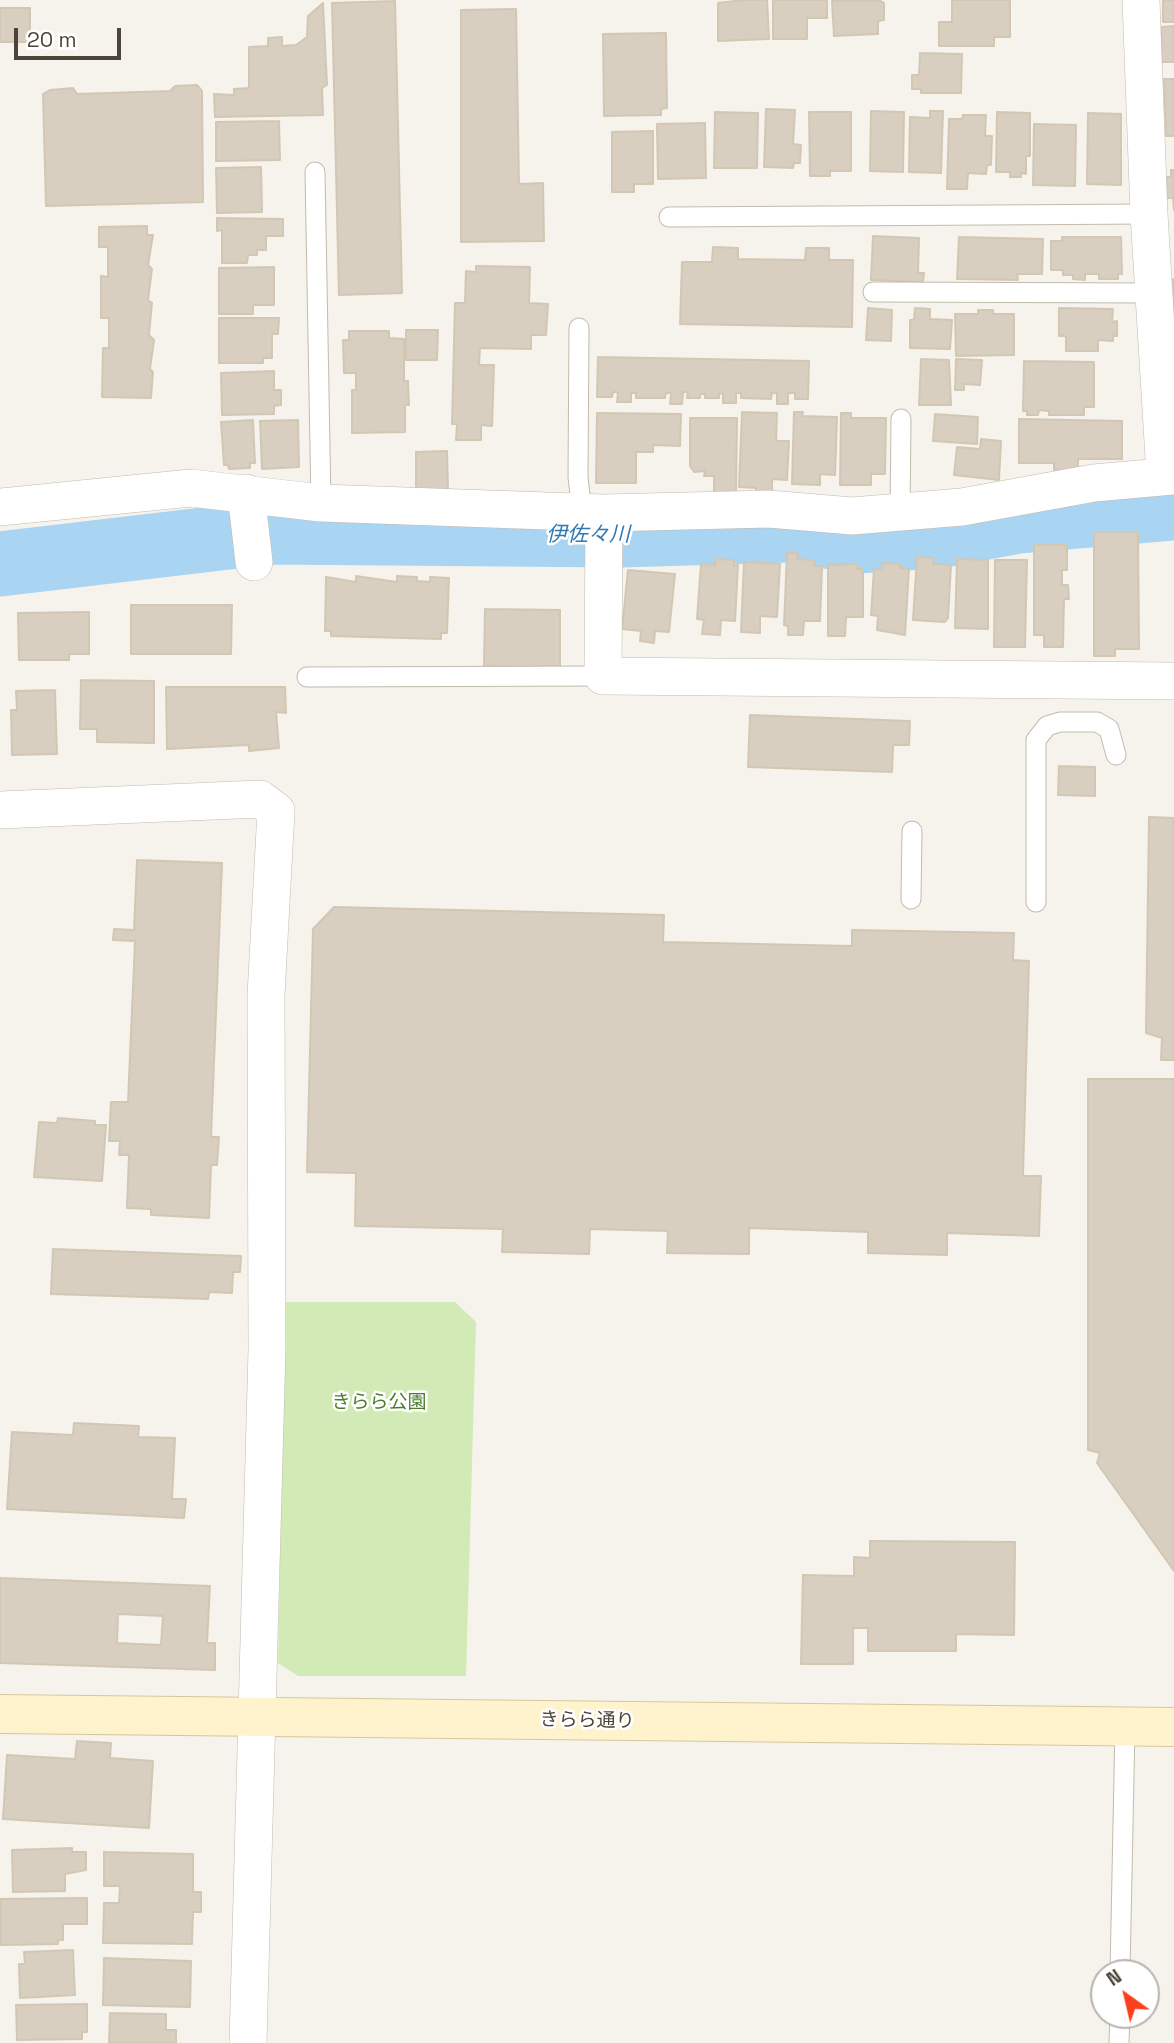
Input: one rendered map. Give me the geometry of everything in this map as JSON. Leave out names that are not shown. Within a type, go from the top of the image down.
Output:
[{"type":"street","points":[[0,507],[191,488],[321,503],[598,523],[769,509],[852,516],[900,514],[1170,475],[1153,293],[1141,0]]},
{"type":"street","points":[[246,494],[254,562]]},
{"type":"street","points":[[598,523],[603,676],[1174,681]]},
{"type":"street","points":[[0,810],[260,799],[276,811],[266,995],[267,1349],[248,2043]]},
{"type":"street","name":"きらら通り","points":[[0,1714],[1174,1727]]},
{"type":"lane","points":[[315,172],[321,503]]},
{"type":"lane","points":[[669,217],[1149,214]]},
{"type":"lane","points":[[873,292],[1153,293]]},
{"type":"lane","points":[[579,328],[578,477],[598,523]]},
{"type":"lane","points":[[900,514],[901,419]]},
{"type":"lane","points":[[307,677],[603,676]]},
{"type":"lane","points":[[1036,902],[1035,740],[1047,726],[1060,722],[1097,722],[1109,729],[1116,755]]},
{"type":"lane","points":[[911,899],[912,831]]},
{"type":"lane","points":[[1121,1959],[1125,1726]]},
{"type":"green space","name":"きらら公園","points":[[285,1302],[455,1302],[476,1322],[466,1676],[298,1676],[278,1663]]},
{"type":"building","points":[[767,0],[769,39],[718,41],[718,3]]},
{"type":"building","points":[[773,0],[827,0],[827,18],[807,18],[807,39],[773,39]]},
{"type":"building","points":[[879,0],[884,3],[884,20],[878,21],[878,34],[834,36],[832,1]]},
{"type":"building","points":[[952,0],[1010,0],[1010,37],[994,37],[994,46],[939,46],[939,22],[952,22]]},
{"type":"building","points":[[1163,0],[1174,0],[1174,22],[1163,22]]},
{"type":"building","points":[[395,1],[402,293],[339,295],[332,3]]},
{"type":"building","points":[[323,3],[327,85],[322,88],[323,115],[215,117],[214,94],[234,95],[234,89],[249,88],[249,47],[268,46],[268,38],[282,37],[282,46],[296,45],[307,37],[308,16]]},
{"type":"building","points":[[0,8],[30,8],[30,42],[0,42]]},
{"type":"building","points":[[516,9],[519,184],[543,183],[544,241],[461,242],[461,10]]},
{"type":"building","points":[[1174,26],[1174,62],[1162,62],[1161,27]]},
{"type":"building","points":[[666,33],[667,108],[661,109],[661,115],[604,116],[603,34]]},
{"type":"building","points":[[920,53],[962,54],[961,93],[921,93],[921,89],[912,89],[912,75],[919,75]]},
{"type":"building","points":[[1164,79],[1174,79],[1174,136],[1166,136]]},
{"type":"building","points":[[197,85],[202,91],[203,202],[46,206],[43,94],[50,90],[73,88],[77,94],[170,91],[175,86]]},
{"type":"building","points":[[766,109],[795,110],[793,144],[801,145],[800,163],[794,163],[793,168],[764,167]]},
{"type":"building","points":[[871,111],[904,112],[903,172],[870,171]]},
{"type":"building","points":[[930,111],[943,111],[941,173],[909,172],[910,117],[930,118]]},
{"type":"building","points":[[715,112],[758,113],[757,168],[714,168]]},
{"type":"building","points":[[809,112],[851,112],[851,171],[830,171],[830,176],[810,176]]},
{"type":"building","points":[[997,112],[1030,113],[1030,156],[1026,156],[1026,174],[1021,173],[1021,177],[1010,177],[1010,172],[996,172]]},
{"type":"building","points":[[1088,113],[1121,114],[1121,185],[1087,184]]},
{"type":"building","points":[[963,115],[986,115],[985,136],[992,136],[991,165],[987,165],[986,174],[968,173],[967,189],[947,189],[949,119],[962,119]]},
{"type":"building","points":[[279,121],[280,160],[216,161],[216,122]]},
{"type":"building","points":[[705,123],[706,178],[658,179],[657,124]]},
{"type":"building","points":[[1034,124],[1076,125],[1075,186],[1033,185]]},
{"type":"building","points":[[653,131],[653,184],[634,184],[634,192],[612,192],[612,132]]},
{"type":"building","points":[[261,167],[262,212],[217,213],[216,168]]},
{"type":"building","points":[[1171,170],[1174,170],[1174,210],[1173,198],[1166,198],[1167,177],[1171,177]]},
{"type":"building","points":[[217,218],[283,219],[283,236],[266,236],[266,250],[257,250],[257,255],[248,255],[247,263],[222,263],[222,230],[217,231]]},
{"type":"building","points":[[147,226],[147,235],[153,235],[148,265],[152,269],[148,300],[152,303],[149,335],[154,340],[150,369],[153,372],[151,398],[102,397],[103,348],[109,348],[109,318],[101,318],[101,276],[108,277],[108,247],[99,247],[99,227]]},
{"type":"building","points":[[873,236],[919,238],[918,273],[924,273],[923,282],[871,280]]},
{"type":"building","points":[[959,237],[1043,239],[1042,274],[1017,274],[1018,280],[957,279]]},
{"type":"building","points":[[1062,237],[1121,237],[1122,274],[1118,274],[1118,279],[1099,279],[1099,274],[1085,274],[1085,280],[1073,279],[1073,275],[1063,275],[1063,270],[1051,270],[1051,241],[1062,241]]},
{"type":"building","points":[[713,247],[738,248],[738,259],[805,260],[806,248],[829,248],[829,260],[853,260],[852,327],[680,324],[682,262],[712,262]]},
{"type":"building","points":[[476,266],[530,267],[529,303],[548,304],[546,335],[531,335],[531,349],[480,348],[479,365],[494,365],[492,426],[481,425],[481,440],[456,440],[457,424],[452,424],[455,303],[465,303],[466,271],[476,272]]},
{"type":"building","points":[[274,267],[274,305],[253,305],[253,314],[219,314],[219,268]]},
{"type":"building","points":[[1174,279],[1174,348],[1171,280]]},
{"type":"building","points":[[868,308],[892,310],[891,341],[866,340]]},
{"type":"building","points":[[915,308],[930,309],[930,319],[952,320],[950,349],[910,348],[910,320],[914,320]]},
{"type":"building","points":[[1059,308],[1113,309],[1112,322],[1117,321],[1117,336],[1113,336],[1113,341],[1098,340],[1098,351],[1066,351],[1066,336],[1059,336]]},
{"type":"building","points":[[978,310],[993,310],[993,314],[1014,314],[1014,355],[956,356],[955,314],[978,314]]},
{"type":"building","points":[[219,318],[279,318],[278,334],[272,334],[272,358],[263,358],[263,363],[219,363]]},
{"type":"building","points":[[406,330],[438,330],[437,360],[406,360]]},
{"type":"building","points":[[349,331],[389,331],[389,338],[404,339],[404,381],[408,381],[409,405],[405,405],[405,432],[352,433],[352,390],[356,390],[356,373],[344,373],[343,340],[349,340]]},
{"type":"building","points":[[598,357],[809,361],[808,399],[795,399],[795,393],[788,393],[788,404],[777,404],[777,393],[772,393],[771,399],[741,398],[741,393],[736,393],[736,403],[723,403],[723,393],[719,394],[719,398],[705,398],[705,394],[700,394],[700,398],[687,398],[688,392],[683,392],[682,404],[670,404],[671,393],[666,393],[665,398],[636,398],[636,393],[631,393],[631,402],[617,402],[618,392],[613,392],[612,397],[597,397]]},
{"type":"building","points":[[921,359],[949,360],[951,405],[919,405]]},
{"type":"building","points":[[956,359],[982,360],[980,385],[964,384],[964,390],[955,390]]},
{"type":"building","points":[[1024,361],[1094,362],[1094,407],[1084,407],[1084,415],[1049,415],[1049,411],[1039,410],[1038,415],[1027,415],[1027,411],[1023,411]]},
{"type":"building","points":[[274,371],[274,390],[281,390],[281,405],[274,406],[274,414],[222,415],[221,373]]},
{"type":"building","points":[[742,412],[777,413],[776,441],[789,441],[787,480],[772,479],[772,495],[756,494],[756,488],[739,487]]},
{"type":"building","points":[[794,412],[803,412],[802,416],[837,417],[835,475],[820,474],[820,485],[792,484]]},
{"type":"building","points":[[597,413],[681,414],[680,446],[653,445],[653,452],[636,452],[636,483],[596,483]]},
{"type":"building","points":[[841,413],[851,413],[851,418],[886,418],[885,474],[871,474],[871,485],[840,485]]},
{"type":"building","points":[[935,414],[978,417],[977,444],[933,441]]},
{"type":"building","points":[[690,418],[737,418],[736,493],[714,493],[714,476],[704,476],[705,471],[694,472],[690,466]]},
{"type":"building","points":[[1019,419],[1122,421],[1122,459],[1078,459],[1078,471],[1054,470],[1054,463],[1019,463]]},
{"type":"building","points":[[253,420],[255,463],[250,463],[250,468],[229,469],[228,465],[224,465],[221,422]]},
{"type":"building","points":[[298,420],[299,467],[262,469],[260,421]]},
{"type":"building","points":[[981,439],[1001,441],[999,480],[954,475],[957,447],[980,449]]},
{"type":"building","points":[[447,451],[448,489],[416,489],[416,452]]},
{"type":"building","points":[[1094,532],[1138,532],[1139,649],[1115,649],[1115,656],[1094,656]]},
{"type":"building","points":[[1034,545],[1067,545],[1067,570],[1062,570],[1062,585],[1068,585],[1069,599],[1064,599],[1063,647],[1044,647],[1044,635],[1034,635]]},
{"type":"building","points":[[787,553],[798,553],[797,559],[814,560],[814,566],[822,566],[820,621],[804,621],[803,635],[788,635],[788,626],[784,625]]},
{"type":"building","points":[[917,557],[934,558],[933,564],[951,565],[948,618],[945,622],[913,620]]},
{"type":"building","points":[[716,559],[734,560],[734,566],[738,565],[735,621],[721,620],[720,635],[702,634],[704,620],[697,619],[701,564],[715,565]]},
{"type":"building","points":[[957,559],[988,560],[988,629],[955,628]]},
{"type":"building","points":[[995,560],[1027,560],[1025,647],[994,647]]},
{"type":"building","points":[[744,562],[780,564],[777,617],[760,616],[760,633],[741,632]]},
{"type":"building","points":[[883,563],[900,564],[900,568],[909,569],[905,635],[877,630],[878,616],[871,615],[874,569],[882,570]]},
{"type":"building","points":[[858,564],[857,569],[863,569],[863,617],[846,617],[845,636],[828,636],[828,565]]},
{"type":"building","points":[[628,570],[675,574],[669,632],[655,631],[654,643],[640,641],[641,631],[622,629]]},
{"type":"building","points":[[356,576],[397,582],[397,576],[417,577],[417,581],[430,582],[430,577],[449,578],[447,633],[441,633],[441,639],[331,636],[331,631],[325,631],[326,577],[356,582]]},
{"type":"building","points":[[131,605],[232,605],[231,654],[131,654]]},
{"type":"building","points":[[485,609],[560,610],[560,667],[484,666]]},
{"type":"building","points":[[89,612],[89,654],[69,654],[69,660],[19,660],[18,613]]},
{"type":"building","points":[[81,680],[154,681],[154,743],[97,742],[97,729],[80,729]]},
{"type":"building","points":[[166,687],[285,687],[286,713],[276,712],[279,748],[249,751],[249,745],[167,749]]},
{"type":"building","points":[[55,690],[57,754],[12,755],[11,710],[17,710],[16,691]]},
{"type":"building","points":[[750,715],[910,721],[909,745],[893,745],[892,772],[748,767]]},
{"type":"building","points":[[1059,766],[1095,767],[1095,796],[1058,795]]},
{"type":"building","points":[[1149,817],[1174,818],[1174,1060],[1161,1060],[1162,1038],[1146,1033]]},
{"type":"building","points":[[137,860],[222,863],[211,1137],[219,1137],[217,1165],[211,1165],[209,1218],[151,1215],[151,1209],[127,1208],[129,1155],[119,1155],[120,1141],[109,1141],[111,1102],[128,1102],[135,941],[113,940],[114,929],[134,930]]},
{"type":"building","points":[[334,907],[664,915],[663,942],[852,946],[852,930],[1014,933],[1013,960],[1029,961],[1023,1176],[1041,1176],[1039,1236],[947,1233],[947,1255],[868,1253],[868,1232],[749,1228],[749,1254],[667,1253],[668,1231],[590,1229],[589,1254],[502,1252],[503,1229],[355,1226],[356,1173],[307,1172],[313,929]]},
{"type":"building","points":[[1088,1079],[1174,1079],[1174,1571],[1097,1463],[1100,1453],[1088,1450]]},
{"type":"building","points":[[58,1118],[95,1121],[95,1125],[106,1125],[102,1181],[34,1177],[39,1122],[57,1123]]},
{"type":"building","points":[[53,1249],[241,1256],[240,1272],[233,1272],[232,1293],[209,1292],[208,1299],[51,1294]]},
{"type":"building","points":[[74,1423],[139,1426],[138,1437],[175,1438],[172,1499],[186,1499],[184,1518],[7,1509],[12,1432],[73,1435]]},
{"type":"building","points":[[870,1541],[1015,1542],[1014,1635],[956,1634],[956,1651],[868,1651],[868,1628],[853,1628],[853,1664],[801,1664],[803,1575],[854,1576],[854,1557],[870,1558]]},
{"type":"building","points":[[0,1578],[210,1586],[207,1643],[215,1643],[215,1670],[0,1663]],"holes":[[[118,1614],[163,1616],[161,1645],[117,1643]]]},
{"type":"building","points":[[77,1741],[111,1743],[110,1758],[153,1761],[149,1828],[3,1819],[7,1755],[75,1759]]},
{"type":"building","points":[[72,1848],[72,1852],[86,1852],[86,1870],[65,1874],[65,1891],[13,1892],[12,1850]]},
{"type":"building","points":[[104,1852],[193,1854],[193,1892],[201,1892],[201,1912],[193,1912],[192,1944],[103,1943],[104,1903],[119,1903],[120,1886],[104,1886]]},
{"type":"building","points":[[87,1898],[87,1924],[63,1924],[63,1940],[58,1940],[58,1944],[1,1945],[0,1899]]},
{"type":"building","points":[[73,1950],[75,1995],[20,1998],[19,1964],[25,1964],[24,1952]]},
{"type":"building","points":[[104,1958],[191,1961],[190,2007],[103,2005]]},
{"type":"building","points":[[87,2004],[87,2032],[82,2032],[82,2039],[17,2040],[16,2005]]},
{"type":"building","points":[[110,2013],[166,2014],[166,2030],[176,2030],[176,2043],[109,2043]]},
{"type":"waterway","name":"伊佐々川","points":[[0,564],[271,532],[621,535],[789,530],[856,541],[938,536],[1018,521],[1174,508]]}]
